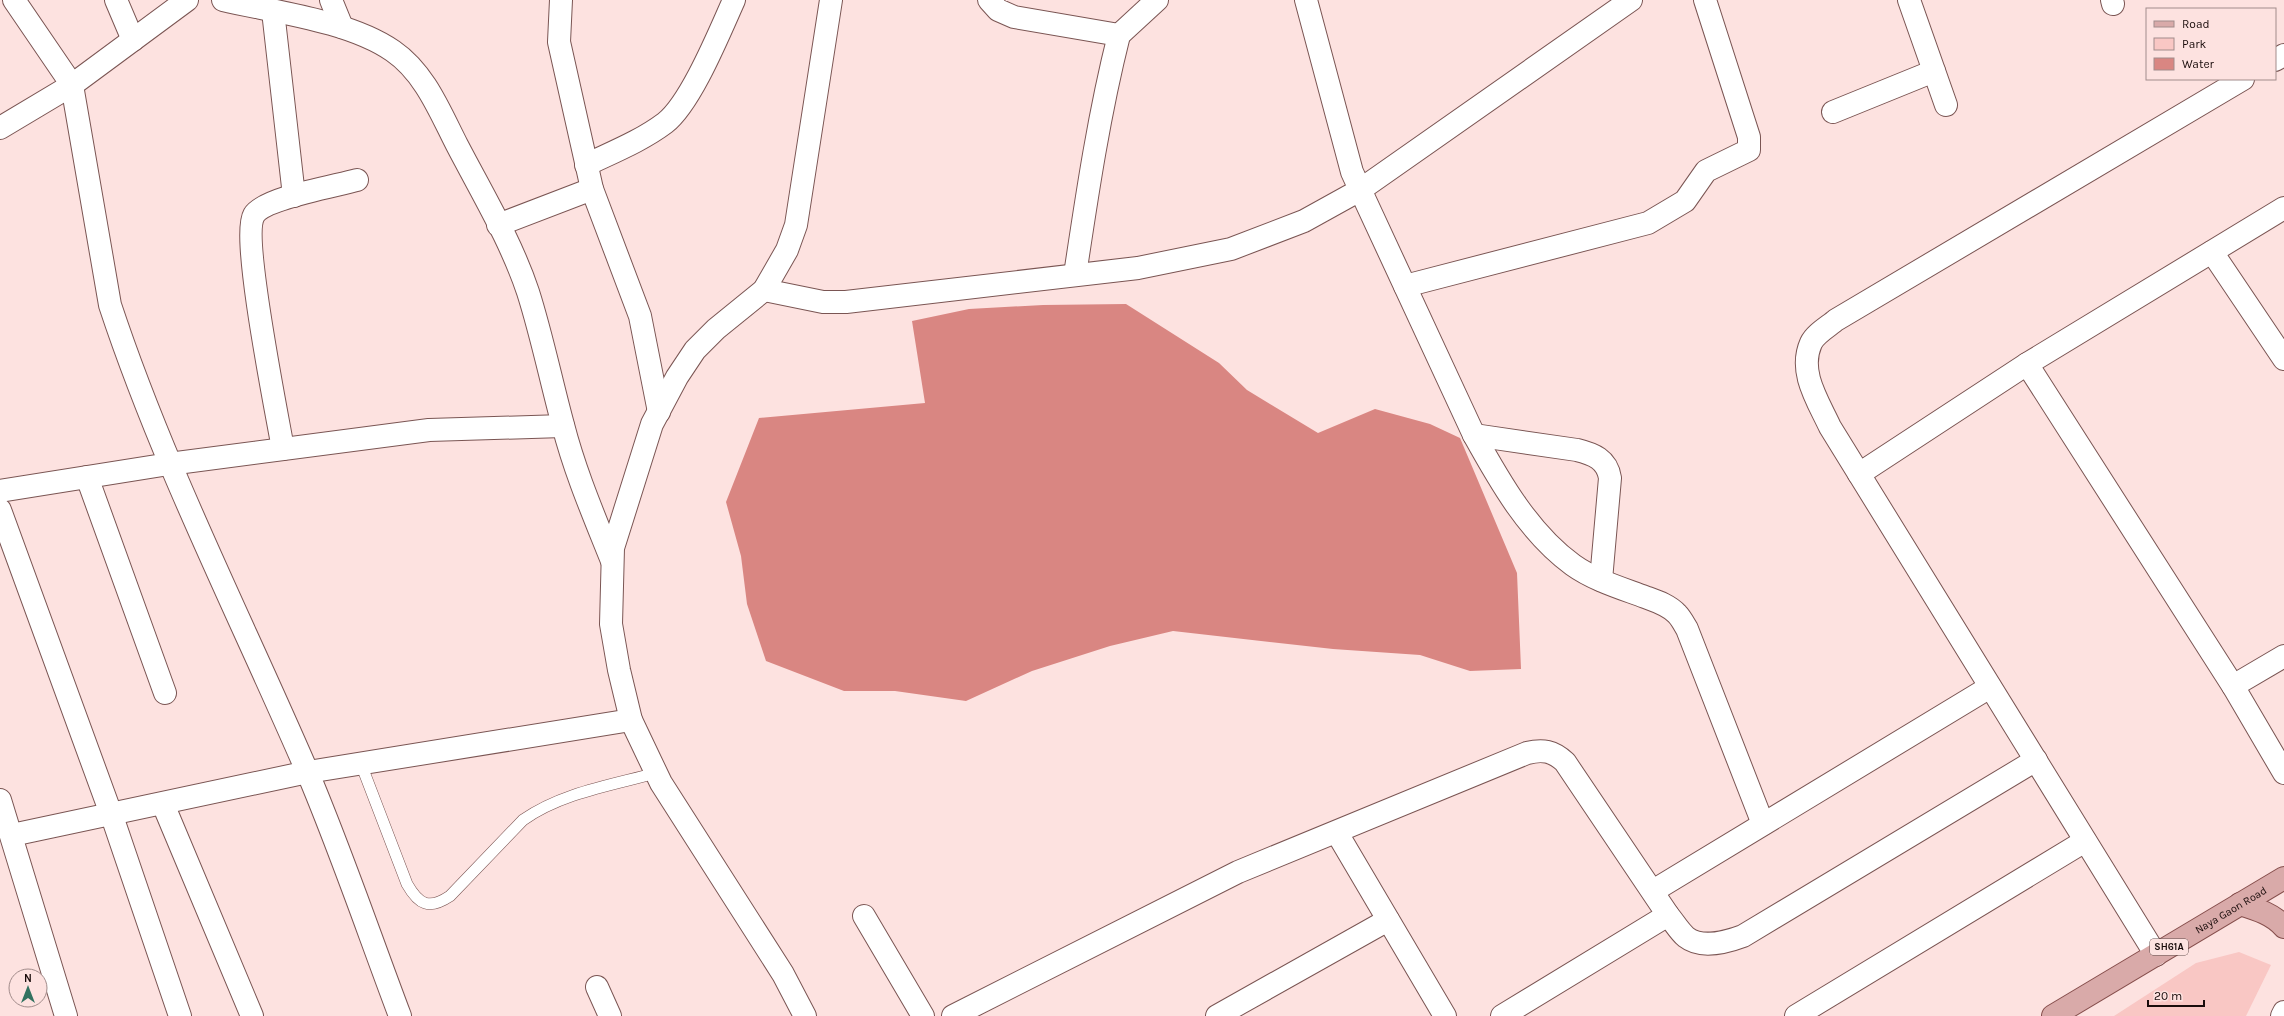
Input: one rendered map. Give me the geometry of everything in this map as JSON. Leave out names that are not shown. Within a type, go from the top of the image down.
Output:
[{"type":"main road","name":"Naya Gaon Road","points":[[2053,1016],[2284,878]]},
{"type":"main road","points":[[2240,904],[2264,912],[2280,922],[2284,927]]},
{"type":"street","points":[[14,0],[72,85],[110,305],[169,464],[308,772],[400,1016]]},
{"type":"street","points":[[116,0],[133,40]]},
{"type":"street","points":[[0,128],[72,85],[187,0]]},
{"type":"street","points":[[223,0],[342,27],[378,42],[394,51],[420,77],[430,92],[498,225],[527,291],[547,358],[563,426],[581,484],[613,562]]},
{"type":"street","points":[[331,0],[342,27]]},
{"type":"street","points":[[561,0],[559,42],[586,165],[592,189],[640,316],[659,412]]},
{"type":"street","points":[[586,165],[640,139],[666,122],[686,97],[706,60],[734,0]]},
{"type":"street","points":[[805,1016],[783,974],[656,773],[632,720],[619,670],[611,624],[613,548],[652,424],[677,376],[695,350],[716,329],[764,290],[787,250],[796,225],[831,0]]},
{"type":"street","points":[[989,0],[998,10],[1014,17],[1119,35]]},
{"type":"street","points":[[1075,275],[1093,159],[1108,79],[1119,35],[1157,0]]},
{"type":"street","points":[[1306,0],[1352,172],[1442,362],[1474,435],[1497,476],[1536,531],[1573,565],[1601,580],[1659,602],[1677,613],[1687,629],[1763,824]]},
{"type":"street","points":[[764,290],[823,302],[846,302],[1138,268],[1231,249],[1304,220],[1360,190],[1631,0]]},
{"type":"street","points":[[1405,286],[1648,223],[1685,201],[1706,171],[1749,150],[1749,137],[1705,0]]},
{"type":"street","points":[[1909,0],[1946,105]]},
{"type":"street","points":[[273,11],[294,196]]},
{"type":"street","points":[[1833,112],[1934,71]]},
{"type":"street","points":[[2156,955],[1830,427],[1809,382],[1807,359],[1812,341],[1836,320],[2241,80]]},
{"type":"street","points":[[283,449],[252,262],[251,225],[254,215],[261,208],[294,196],[356,180]]},
{"type":"street","points":[[498,225],[592,189]]},
{"type":"street","points":[[1859,474],[2028,364],[2284,208]]},
{"type":"street","points":[[2212,252],[2284,359]]},
{"type":"street","points":[[2028,364],[2233,686],[2284,773]]},
{"type":"street","points":[[0,491],[169,464],[429,430],[563,426]]},
{"type":"street","points":[[1474,435],[1577,450],[1589,453],[1602,460],[1609,471],[1610,478],[1601,580]]},
{"type":"street","points":[[87,477],[165,693]]},
{"type":"street","points":[[0,510],[111,815],[180,1016]]},
{"type":"street","points":[[2233,686],[2284,656]]},
{"type":"street","points":[[1653,891],[1990,687]]},
{"type":"street","points":[[12,835],[308,772],[632,720]]},
{"type":"street","points":[[954,1016],[1238,872],[1527,753],[1548,751],[1557,755],[1565,762],[1668,915],[1686,937],[1698,942],[1713,943],[1729,941],[1743,936],[2036,760]]},
{"type":"street","points":[[0,800],[12,835],[66,1016]]},
{"type":"street","points":[[163,804],[252,1016]]},
{"type":"street","points":[[1337,832],[1445,1016]]},
{"type":"street","points":[[1796,1016],[2085,841]]},
{"type":"street","points":[[1502,1016],[1668,915]]},
{"type":"street","points":[[864,916],[923,1016]]},
{"type":"street","points":[[1217,1016],[1388,920]]},
{"type":"street","points":[[597,987],[610,1016]]},
{"type":"street","points":[[2282,1016],[2284,1012]]},
{"type":"lane","points":[[361,764],[407,884],[418,900],[422,903],[432,904],[440,903],[450,896],[523,820],[535,811],[570,797],[656,773]]},
{"type":"green space","points":[[2239,952],[2271,965],[2246,1016],[2114,1016],[2196,963]]},
{"type":"water","points":[[1126,304],[1219,363],[1247,390],[1318,433],[1375,409],[1430,424],[1460,438],[1517,573],[1521,669],[1470,671],[1420,655],[1333,649],[1173,631],[1110,646],[1032,671],[966,701],[895,691],[844,691],[766,661],[747,604],[741,556],[726,502],[759,418],[925,403],[912,321],[969,309],[1043,305]]}]
